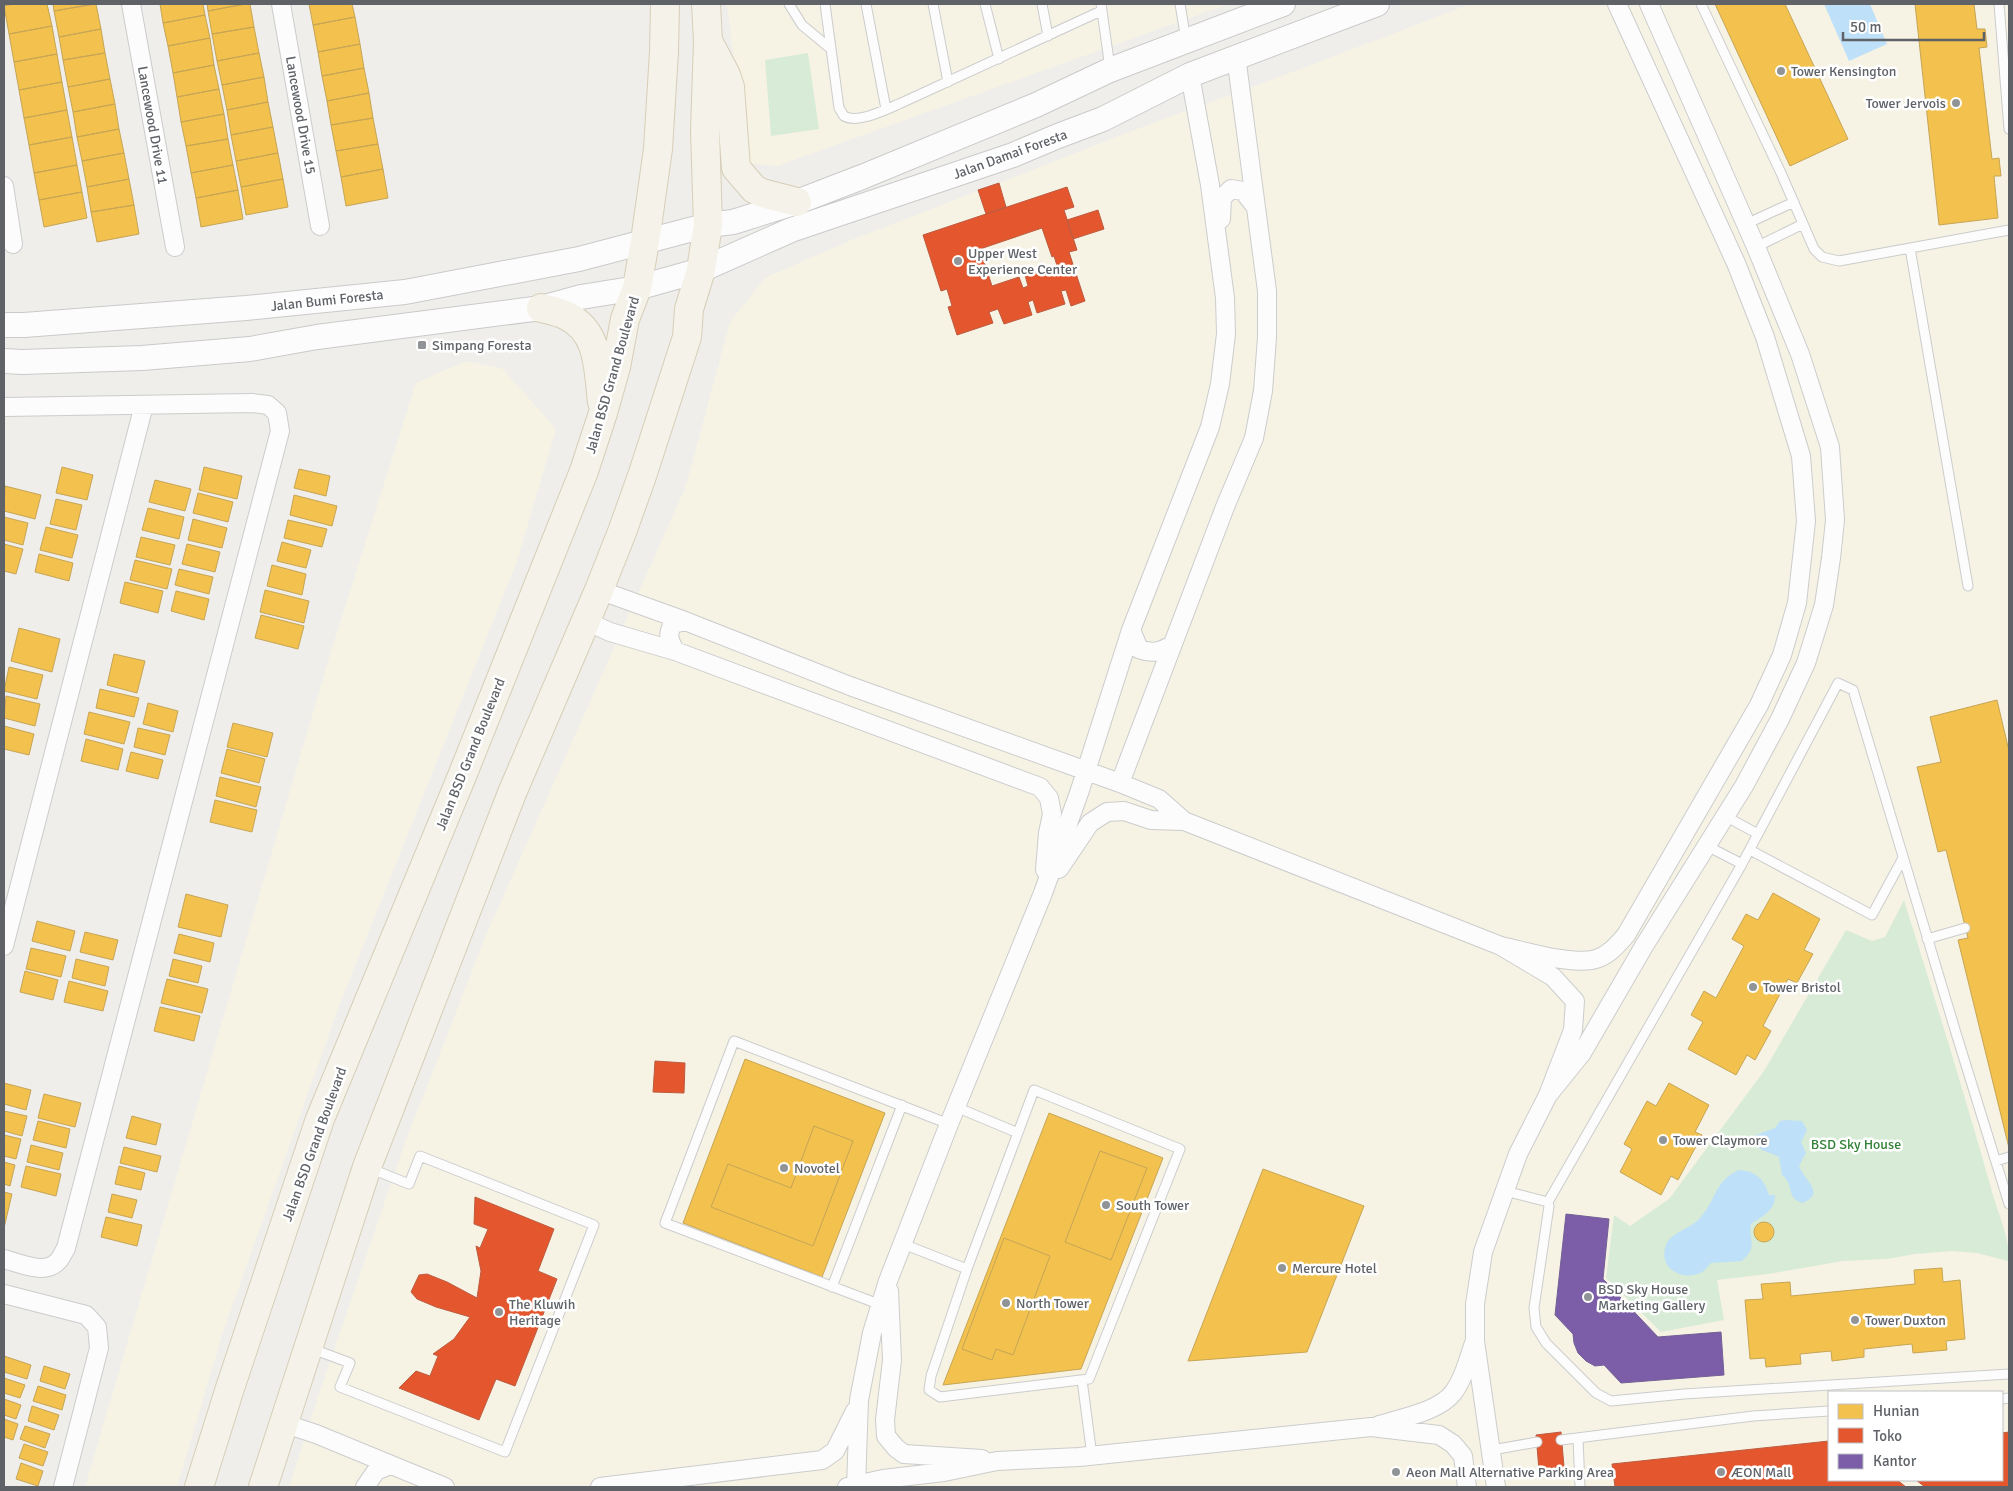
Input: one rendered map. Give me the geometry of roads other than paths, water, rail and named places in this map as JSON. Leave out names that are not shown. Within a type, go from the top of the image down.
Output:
[{"type":"main road","name":"Jalan BSD Grand Boulevard","points":[[199,1487],[320,1119],[462,776],[584,471],[603,413],[616,367],[625,319],[637,288],[645,241],[658,149],[664,61],[665,4]]},
{"type":"main road","points":[[263,1487],[367,1167],[512,793],[599,590],[642,476],[687,337],[689,309],[701,270],[708,225],[705,130],[708,41],[706,4]]},
{"type":"main road","points":[[645,241],[708,225],[733,222],[797,202],[1036,105],[1110,70],[1284,4]]},
{"type":"main road","name":"Jalan Damai Foresta","points":[[637,288],[701,270],[791,230],[1013,155],[1103,119],[1190,75],[1377,4]]},
{"type":"main road","points":[[708,41],[726,75],[730,87],[736,168],[754,189],[762,193],[797,202]]},
{"type":"main road","name":"Jalan Bumi Foresta","points":[[4,325],[246,308],[405,292],[580,259],[645,241]]},
{"type":"main road","points":[[4,361],[142,358],[250,348],[316,337],[540,308],[580,297],[637,288]]},
{"type":"main road","points":[[540,308],[565,315],[586,330],[596,353],[603,413]]},
{"type":"street","name":"Lancewood Drive 11","points":[[131,4],[175,247]]},
{"type":"street","name":"Lancewood Drive 15","points":[[282,4],[320,226]]},
{"type":"street","points":[[1501,946],[1562,958],[1595,959],[1610,952],[1626,936],[1759,705],[1782,655],[1797,603],[1806,520],[1801,456],[1765,337],[1736,262],[1619,8],[1640,4]]},
{"type":"street","points":[[1548,1095],[1582,1053],[1644,946],[1725,816],[1780,719],[1806,664],[1824,605],[1831,558],[1834,520],[1830,447],[1800,354],[1756,247],[1649,4]]},
{"type":"street","points":[[1120,783],[1225,507],[1254,438],[1262,401],[1267,337],[1267,291],[1236,56]]},
{"type":"street","points":[[1190,75],[1210,185],[1225,298],[1226,334],[1220,384],[1210,428],[1131,630],[1086,772],[1043,893],[949,1124],[888,1281],[872,1333],[860,1400],[853,1487],[895,1477],[944,1472],[997,1461],[1092,1456],[1371,1427],[1440,1405],[1452,1394],[1461,1378],[1475,1341]]},
{"type":"street","points":[[4,186],[13,244]]},
{"type":"street","points":[[1219,252],[1222,198],[1231,189],[1243,191],[1255,206]]},
{"type":"street","points":[[4,407],[252,403],[268,406],[277,413],[280,431],[66,1248],[58,1262],[50,1267],[36,1267],[4,1259]]},
{"type":"street","points":[[4,946],[144,405]]},
{"type":"street","points":[[599,590],[685,620],[850,686],[1120,783],[1159,799],[1184,821]]},
{"type":"street","points":[[675,651],[668,638],[669,630],[673,624],[685,620]]},
{"type":"street","points":[[586,621],[610,632],[675,651],[1040,787],[1049,798],[1052,814],[1048,833],[1043,893]]},
{"type":"street","points":[[1131,630],[1139,649],[1150,653],[1160,652],[1172,645]]},
{"type":"street","points":[[1043,893],[1090,823],[1107,812],[1124,811],[1151,820],[1184,821],[1501,946],[1554,977],[1575,1001],[1573,1030],[1548,1095],[1518,1154],[1483,1252],[1476,1304],[1475,1341],[1498,1482]]},
{"type":"street","points":[[1626,936],[1644,946]]},
{"type":"street","points":[[888,1281],[892,1360],[885,1420],[886,1436],[904,1454],[997,1461]]},
{"type":"street","points":[[4,1294],[86,1315],[97,1327],[99,1348],[62,1487]]},
{"type":"street","points":[[600,1487],[822,1460],[835,1451],[860,1400]]},
{"type":"street","points":[[283,1423],[316,1434],[445,1487]]},
{"type":"street","points":[[1371,1427],[1440,1435],[1453,1444],[1463,1456],[1467,1487]]},
{"type":"street","points":[[1463,1456],[1492,1450]]},
{"type":"street","points":[[365,1487],[376,1471],[390,1465]]},
{"type":"street","points":[[918,1487],[944,1472]]},
{"type":"lane","points":[[789,4],[802,25],[831,49]]},
{"type":"lane","points":[[824,4],[839,108],[847,118],[856,118],[886,109],[948,82],[1048,36],[1101,7],[1110,70]]},
{"type":"lane","points":[[866,4],[886,109]]},
{"type":"lane","points":[[933,4],[948,82]]},
{"type":"lane","points":[[985,4],[999,59]]},
{"type":"lane","points":[[1042,4],[1048,36]]},
{"type":"lane","points":[[1180,4],[1186,40]]},
{"type":"lane","points":[[1701,4],[1794,202],[1814,249],[1822,257],[1839,261],[2009,230]]},
{"type":"lane","points":[[1999,4],[2009,129]]},
{"type":"lane","points":[[1746,224],[1794,202]]},
{"type":"lane","points":[[1756,247],[1803,224]]},
{"type":"lane","points":[[1910,248],[1968,586]]},
{"type":"lane","points":[[2009,1204],[1853,690],[1838,683],[1750,850],[1548,1202],[1550,1206],[1534,1308],[1536,1327],[1546,1344],[1596,1393],[1611,1401],[1684,1394],[2009,1374]]},
{"type":"lane","points":[[1725,816],[1758,834]]},
{"type":"lane","points":[[1706,846],[1742,864]]},
{"type":"lane","points":[[1750,850],[1872,915],[1903,858]]},
{"type":"lane","points":[[1928,939],[1965,928]]},
{"type":"lane","points":[[881,1306],[665,1223],[734,1041],[949,1124]]},
{"type":"lane","points":[[1034,1090],[1180,1149],[1089,1379],[940,1397],[929,1390],[931,1376],[967,1269],[1018,1133],[1034,1090]]},
{"type":"lane","points":[[832,1287],[902,1105]]},
{"type":"lane","points":[[956,1107],[1018,1133]]},
{"type":"lane","points":[[308,1347],[350,1363],[340,1387],[505,1452],[594,1225],[420,1156],[409,1184],[367,1167]]},
{"type":"lane","points":[[1996,1161],[2009,1157]]},
{"type":"lane","points":[[1504,1191],[1548,1202]]},
{"type":"lane","points":[[903,1244],[967,1269]]},
{"type":"lane","points":[[1082,1380],[1092,1456]]},
{"type":"lane","points":[[1562,1440],[1753,1416],[1828,1411]]},
{"type":"lane","points":[[1578,1438],[1580,1487]]},
{"type":"lane","points":[[1492,1450],[1537,1442]]},
{"type":"water","points":[[1824,4],[1870,4],[1887,44],[1849,61]]},
{"type":"water","points":[[1780,1121],[1802,1121],[1807,1130],[1801,1142],[1806,1153],[1799,1166],[1812,1186],[1813,1195],[1802,1203],[1794,1198],[1786,1179],[1782,1175],[1779,1157],[1757,1147],[1754,1140],[1756,1135],[1775,1128]]},
{"type":"water","points":[[1739,1170],[1755,1174],[1765,1184],[1769,1195],[1775,1195],[1771,1209],[1751,1224],[1752,1247],[1747,1256],[1742,1261],[1711,1263],[1703,1272],[1693,1275],[1680,1274],[1674,1271],[1669,1267],[1664,1255],[1667,1243],[1675,1235],[1699,1219],[1724,1180]]},
{"type":"place","name":"Tower Kensington","points":[[1781,71]]},
{"type":"place","name":"Tower Jervois","points":[[1956,103]]},
{"type":"place","name":"Upper West Experience Center","points":[[958,261]]},
{"type":"place","name":"Simpang Foresta","points":[[422,345]]},
{"type":"place","name":"Tower Bristol","points":[[1753,987]]},
{"type":"place","name":"Tower Claymore","points":[[1663,1140]]},
{"type":"place","name":"Novotel","points":[[784,1168]]},
{"type":"place","name":"South Tower","points":[[1106,1205]]},
{"type":"place","name":"Mercure Hotel","points":[[1282,1268]]},
{"type":"place","name":"BSD Sky House Marketing Gallery","points":[[1588,1297]]},
{"type":"place","name":"North Tower","points":[[1006,1303]]},
{"type":"place","name":"The Kluwih Heritage","points":[[499,1312]]},
{"type":"place","name":"Tower Duxton","points":[[1855,1320]]},
{"type":"place","name":"Aeon Mall Alternative Parking Area","points":[[1396,1472]]},
{"type":"place","name":"ÆON Mall","points":[[1721,1472]]},
{"type":"park label","name":"BSD Sky House","points":[[1856,1144]]}]
